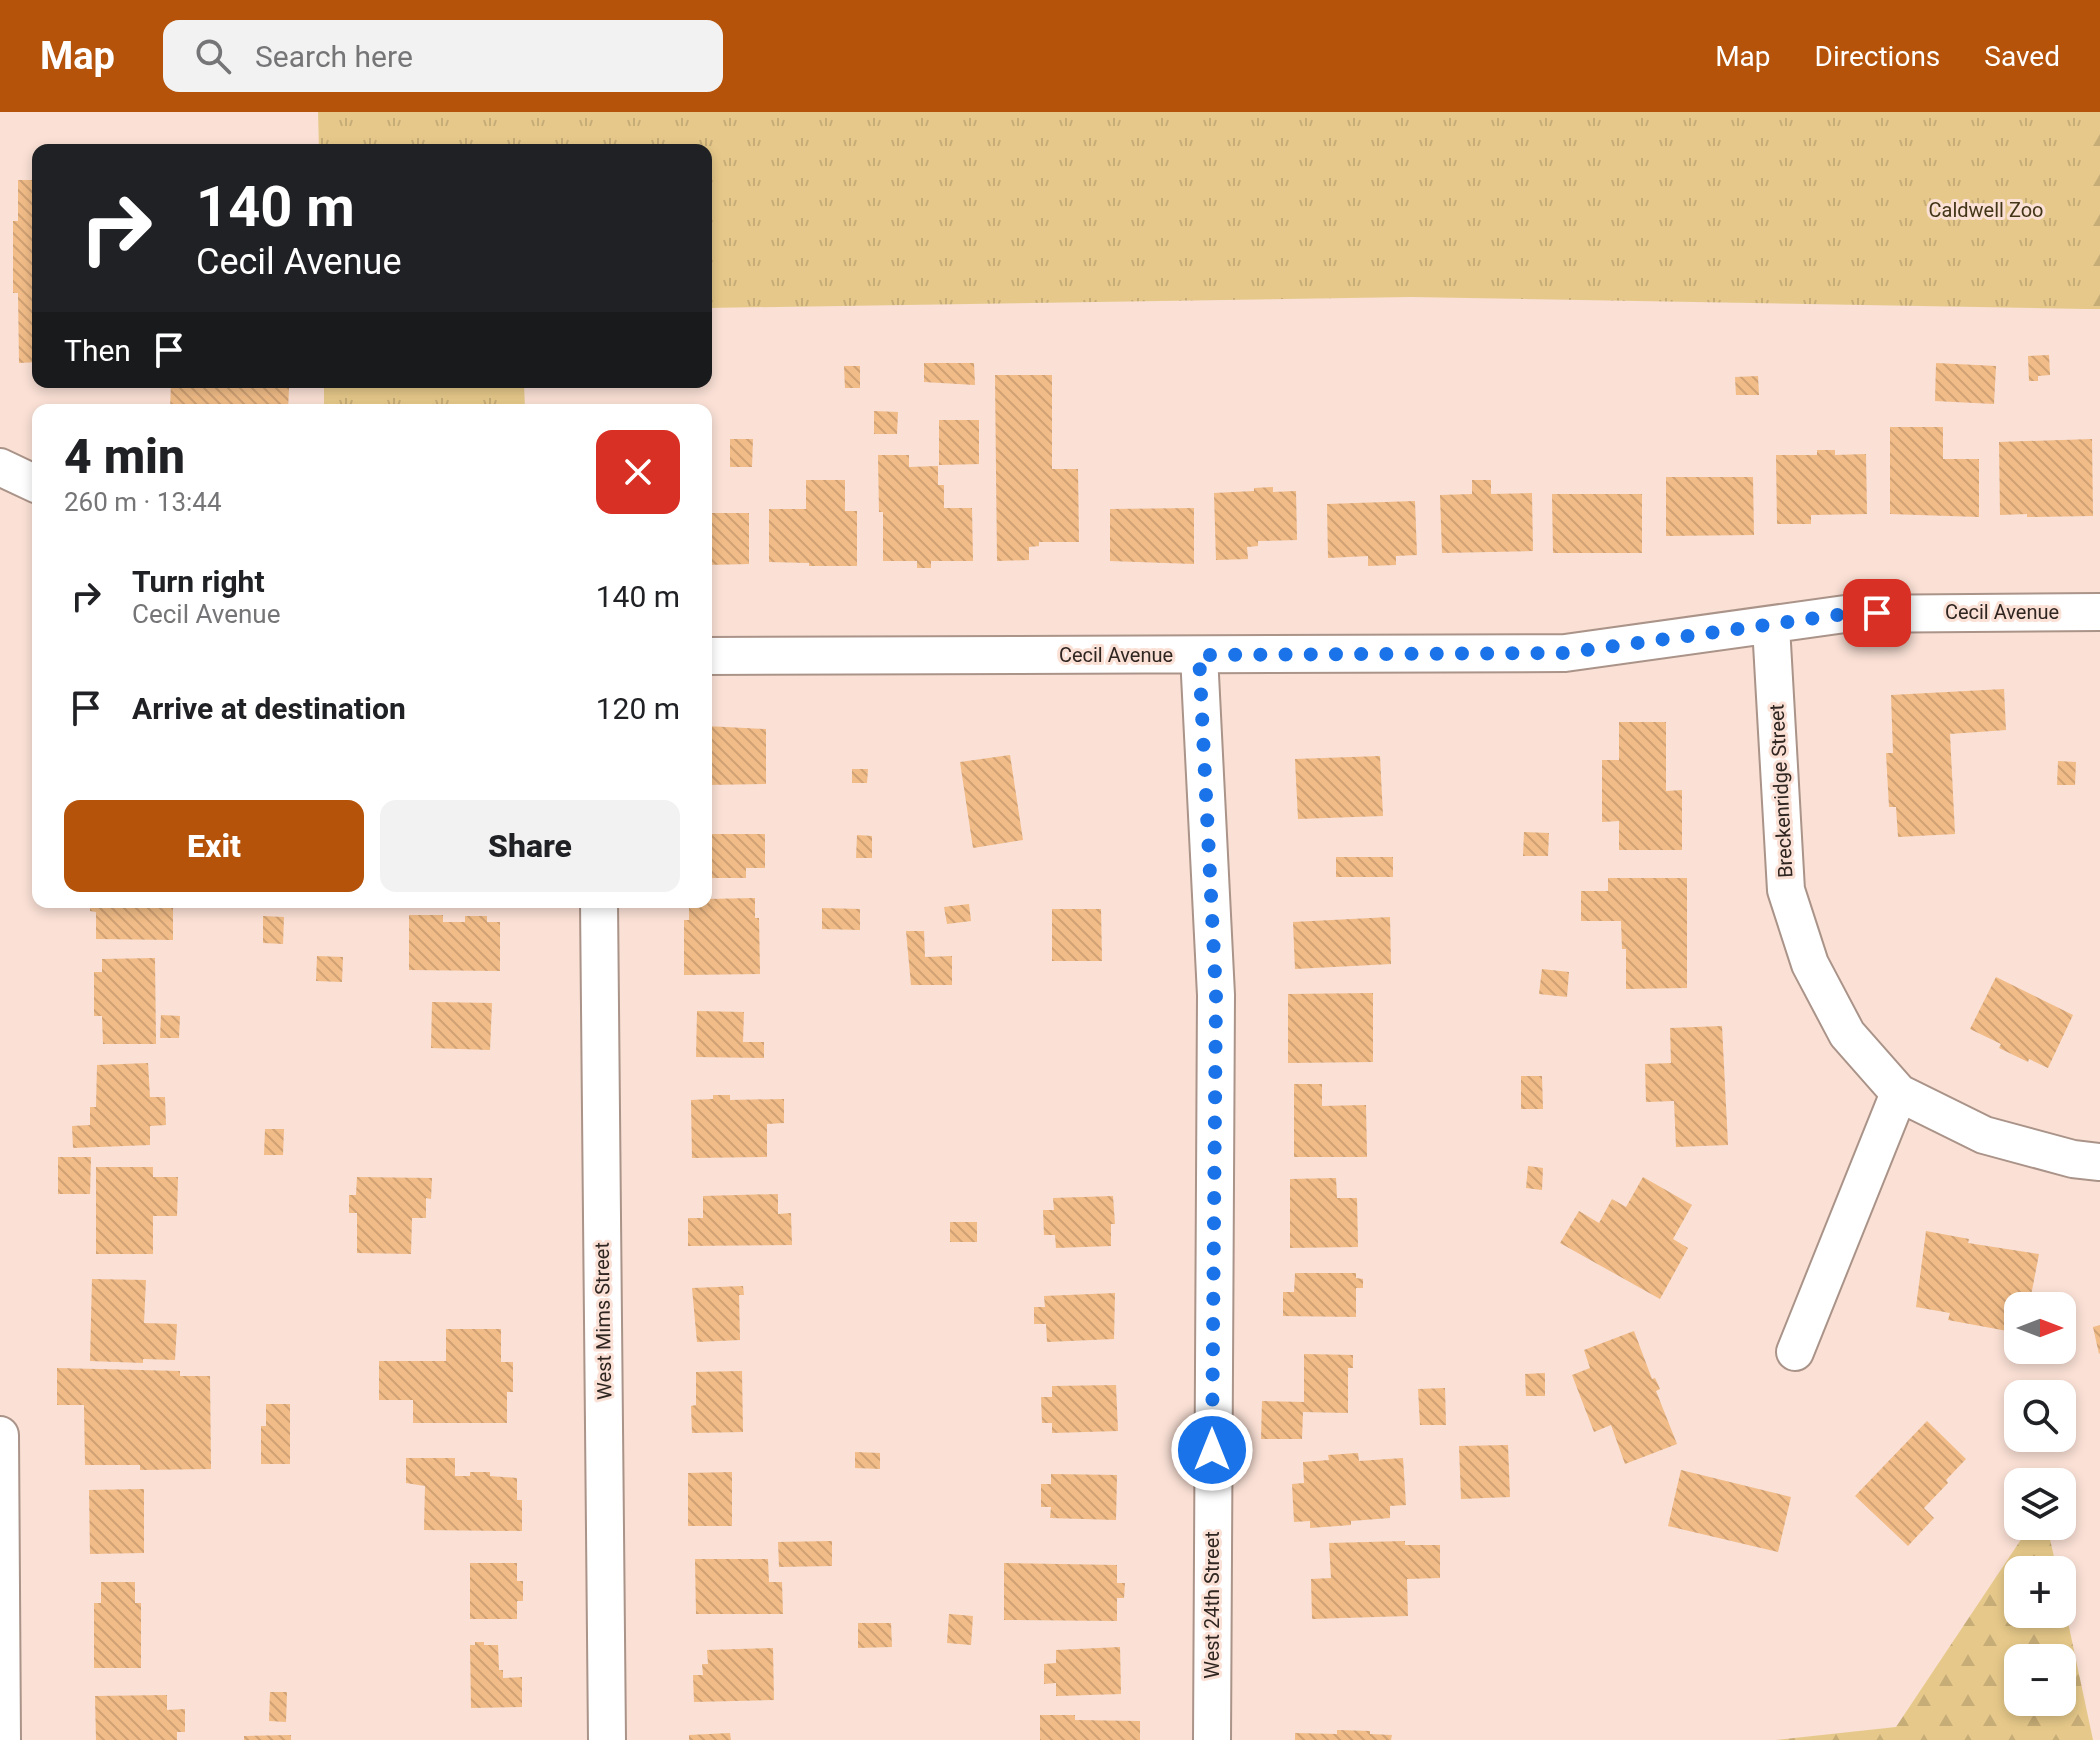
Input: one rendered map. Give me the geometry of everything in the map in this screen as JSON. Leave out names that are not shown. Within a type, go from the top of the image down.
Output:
[{"type":"street","points":[[0,467],[32,482]]},
{"type":"street","name":"Cecil Avenue","points":[[712,656],[1565,653],[1845,614],[2100,612]]},
{"type":"street","name":"Breckenridge Street","points":[[1771,626],[1786,890],[1810,964],[1847,1034],[1899,1093],[1984,1135],[2073,1159],[2100,1162]]},
{"type":"street","name":"West 24th Street","points":[[1199,655],[1216,995],[1212,1740]]},
{"type":"street","name":"West Mims Street","points":[[599,908],[607,1740]]},
{"type":"street","points":[[1795,1352],[1899,1093]]},
{"type":"street","points":[[0,1435],[2,1740]]},
{"type":"green space","name":"Caldwell Zoo","points":[[318,112],[2085,112],[2085,309],[1411,297],[712,308],[712,144],[319,144]]},
{"type":"green space","points":[[2085,112],[2100,112],[2100,309],[2085,309]]},
{"type":"green space","points":[[324,388],[524,388],[525,404],[324,404]]},
{"type":"green space","points":[[2021,1540],[2050,1540],[2054,1556],[2010,1556]]},
{"type":"green space","points":[[2004,1565],[2004,1628],[2069,1628],[2073,1644],[2004,1644],[2004,1716],[2076,1716],[2076,1660],[2093,1740],[1776,1740],[1896,1727]]},
{"type":"building","points":[[18,180],[32,180],[32,362],[19,363],[18,293],[13,293],[13,221],[18,221]]},
{"type":"building","points":[[2049,355],[2050,375],[2038,376],[2038,381],[2029,381],[2028,356]]},
{"type":"building","points":[[924,363],[974,363],[975,385],[924,382]]},
{"type":"building","points":[[1936,363],[1996,366],[1994,404],[1935,401]]},
{"type":"building","points":[[844,366],[860,366],[860,388],[845,388]]},
{"type":"building","points":[[995,375],[1052,375],[1052,469],[1078,469],[1079,542],[1039,542],[1039,546],[1029,547],[1029,560],[997,561]]},
{"type":"building","points":[[1758,376],[1759,395],[1736,395],[1735,377]]},
{"type":"building","points":[[171,388],[289,388],[288,404],[170,404]]},
{"type":"building","points":[[874,411],[898,412],[897,434],[874,434]]},
{"type":"building","points":[[939,420],[979,420],[979,464],[939,465]]},
{"type":"building","points":[[1890,427],[1943,427],[1943,459],[1979,459],[1979,517],[1890,514]]},
{"type":"building","points":[[730,439],[753,439],[752,467],[730,467]]},
{"type":"building","points":[[2092,439],[2093,516],[2000,515],[1999,442]]},
{"type":"building","points":[[1817,450],[1835,450],[1835,455],[1866,454],[1867,514],[1811,515],[1811,524],[1777,524],[1776,455],[1817,455]]},
{"type":"building","points":[[878,455],[909,455],[909,467],[938,466],[938,485],[944,485],[944,508],[972,508],[973,561],[931,561],[931,568],[917,568],[917,561],[883,561]]},
{"type":"building","points":[[1666,477],[1753,477],[1754,535],[1666,536]]},
{"type":"building","points":[[806,480],[845,480],[845,511],[857,511],[857,566],[769,562],[769,509],[806,509]]},
{"type":"building","points":[[1472,480],[1491,480],[1491,494],[1532,493],[1533,551],[1442,553],[1440,495],[1472,494]]},
{"type":"building","points":[[1273,487],[1273,492],[1296,491],[1297,540],[1258,541],[1258,546],[1247,547],[1248,559],[1216,560],[1214,493]]},
{"type":"building","points":[[1552,494],[1642,494],[1642,553],[1553,553]]},
{"type":"building","points":[[1415,501],[1417,555],[1396,556],[1396,565],[1368,566],[1368,556],[1328,558],[1327,504]]},
{"type":"building","points":[[1194,508],[1194,564],[1110,561],[1110,509]]},
{"type":"building","points":[[712,513],[749,513],[749,564],[712,565]]},
{"type":"building","points":[[2004,689],[2006,730],[1950,734],[1955,834],[1898,837],[1896,807],[1889,807],[1886,753],[1893,753],[1891,695]]},
{"type":"building","points":[[1619,722],[1666,722],[1666,791],[1682,790],[1682,850],[1619,850],[1619,821],[1602,822],[1602,760],[1619,760]]},
{"type":"building","points":[[712,726],[766,729],[766,784],[712,785]]},
{"type":"building","points":[[1010,755],[1023,840],[973,848],[960,762]]},
{"type":"building","points":[[1380,756],[1383,816],[1298,819],[1295,759]]},
{"type":"building","points":[[2058,761],[2076,762],[2075,785],[2057,785]]},
{"type":"building","points":[[852,769],[868,769],[867,783],[852,783]]},
{"type":"building","points":[[1524,832],[1549,833],[1548,856],[1523,856]]},
{"type":"building","points":[[712,834],[765,834],[765,868],[746,868],[746,878],[712,878]]},
{"type":"building","points":[[857,835],[872,836],[872,858],[856,858]]},
{"type":"building","points":[[1336,857],[1393,857],[1393,877],[1336,877]]},
{"type":"building","points":[[1608,878],[1687,878],[1687,988],[1626,989],[1626,949],[1622,949],[1621,921],[1581,921],[1581,891],[1608,891]]},
{"type":"building","points":[[755,898],[755,918],[759,918],[760,974],[684,975],[684,920],[689,920],[689,908],[712,908],[712,899]]},
{"type":"building","points":[[969,904],[971,921],[947,924],[944,907]]},
{"type":"building","points":[[90,908],[173,908],[173,940],[96,939],[96,912],[90,911]]},
{"type":"building","points":[[822,908],[860,909],[860,930],[822,929]]},
{"type":"building","points":[[1052,909],[1101,909],[1102,961],[1052,961]]},
{"type":"building","points":[[409,915],[443,915],[443,922],[465,922],[465,916],[487,916],[487,922],[500,922],[500,971],[409,970]]},
{"type":"building","points":[[263,916],[284,917],[283,944],[263,943]]},
{"type":"building","points":[[1390,917],[1391,964],[1295,969],[1293,922]]},
{"type":"building","points":[[906,931],[924,931],[925,957],[952,956],[952,985],[911,985]]},
{"type":"building","points":[[317,956],[343,957],[342,982],[316,981]]},
{"type":"building","points":[[155,958],[156,1044],[103,1044],[102,1016],[94,1016],[94,972],[102,972],[102,959]]},
{"type":"building","points":[[1542,969],[1569,972],[1567,997],[1539,994]]},
{"type":"building","points":[[1996,977],[2073,1015],[2048,1068],[1999,1048],[2001,1044],[1970,1029]]},
{"type":"building","points":[[1373,993],[1373,1062],[1288,1063],[1288,994]]},
{"type":"building","points":[[432,1002],[492,1003],[490,1050],[431,1048]]},
{"type":"building","points":[[697,1011],[744,1012],[743,1042],[764,1042],[764,1058],[696,1057]]},
{"type":"building","points":[[161,1015],[180,1016],[179,1038],[160,1038]]},
{"type":"building","points":[[1722,1026],[1728,1145],[1676,1147],[1674,1101],[1646,1102],[1645,1064],[1671,1063],[1670,1028]]},
{"type":"building","points":[[148,1063],[150,1097],[165,1097],[166,1125],[150,1126],[150,1145],[73,1148],[72,1126],[90,1125],[90,1107],[96,1107],[97,1065]]},
{"type":"building","points":[[1521,1076],[1542,1076],[1543,1109],[1521,1109]]},
{"type":"building","points":[[1294,1084],[1322,1084],[1322,1106],[1366,1105],[1367,1157],[1294,1157]]},
{"type":"building","points":[[713,1095],[730,1095],[730,1100],[784,1099],[784,1123],[767,1124],[767,1157],[692,1158],[691,1100],[713,1099]]},
{"type":"building","points":[[265,1129],[284,1129],[283,1155],[264,1155]]},
{"type":"building","points":[[58,1157],[91,1157],[90,1194],[58,1194]]},
{"type":"building","points":[[1528,1166],[1543,1168],[1542,1190],[1526,1188]]},
{"type":"building","points":[[96,1167],[153,1167],[153,1177],[178,1177],[177,1216],[153,1216],[153,1254],[96,1254]]},
{"type":"building","points":[[357,1177],[432,1178],[431,1199],[426,1198],[426,1218],[412,1218],[411,1254],[357,1253],[357,1213],[349,1213],[349,1195],[356,1195]]},
{"type":"building","points":[[1643,1177],[1692,1205],[1673,1239],[1688,1248],[1660,1299],[1560,1243],[1579,1211],[1599,1223],[1612,1199],[1626,1207]]},
{"type":"building","points":[[1336,1178],[1337,1198],[1357,1198],[1358,1247],[1290,1248],[1290,1179]]},
{"type":"building","points":[[778,1194],[778,1214],[791,1213],[792,1245],[688,1246],[688,1218],[703,1218],[703,1196]]},
{"type":"building","points":[[1113,1196],[1115,1224],[1111,1224],[1111,1246],[1056,1248],[1055,1235],[1044,1235],[1043,1210],[1054,1210],[1053,1198]]},
{"type":"building","points":[[950,1222],[977,1222],[977,1242],[950,1242]]},
{"type":"building","points":[[1926,1231],[1969,1239],[1968,1243],[2039,1254],[2032,1292],[2004,1292],[2004,1330],[1948,1320],[1950,1313],[1916,1307]]},
{"type":"building","points":[[1295,1273],[1356,1273],[1356,1278],[1363,1279],[1363,1288],[1356,1288],[1356,1317],[1283,1316],[1283,1292],[1294,1292]]},
{"type":"building","points":[[92,1279],[146,1280],[144,1323],[177,1324],[175,1360],[143,1359],[143,1363],[90,1361]]},
{"type":"building","points":[[743,1286],[744,1295],[739,1295],[740,1340],[697,1342],[692,1288]]},
{"type":"building","points":[[1115,1293],[1114,1339],[1047,1342],[1046,1324],[1034,1324],[1034,1307],[1045,1307],[1044,1296]]},
{"type":"building","points":[[2100,1325],[2100,1353],[2099,1354],[2093,1327]]},
{"type":"building","points":[[446,1329],[501,1329],[501,1362],[513,1362],[513,1392],[507,1392],[507,1423],[413,1423],[413,1400],[379,1400],[379,1361],[446,1361]]},
{"type":"building","points":[[1634,1331],[1652,1379],[1655,1378],[1660,1389],[1656,1391],[1677,1444],[1625,1464],[1611,1425],[1594,1432],[1572,1375],[1590,1368],[1584,1350]]},
{"type":"building","points":[[1304,1354],[1353,1355],[1353,1368],[1348,1368],[1348,1413],[1303,1412],[1302,1439],[1261,1439],[1262,1401],[1304,1402]]},
{"type":"building","points":[[57,1368],[180,1371],[180,1376],[210,1376],[211,1469],[140,1470],[140,1465],[85,1465],[84,1405],[57,1405]]},
{"type":"building","points":[[742,1371],[743,1432],[692,1433],[691,1406],[696,1405],[696,1372]]},
{"type":"building","points":[[1545,1373],[1545,1396],[1526,1396],[1525,1374]]},
{"type":"building","points":[[1116,1385],[1118,1431],[1052,1433],[1052,1423],[1042,1423],[1041,1397],[1052,1397],[1052,1386]]},
{"type":"building","points":[[1445,1388],[1446,1425],[1420,1425],[1418,1389]]},
{"type":"building","points":[[266,1404],[290,1404],[290,1464],[261,1464],[261,1426],[266,1426]]},
{"type":"building","points":[[1927,1421],[1966,1459],[1924,1508],[1934,1518],[1908,1546],[1855,1496]]},
{"type":"building","points":[[1508,1445],[1510,1497],[1461,1499],[1459,1446]]},
{"type":"building","points":[[855,1452],[880,1453],[880,1469],[855,1468]]},
{"type":"building","points":[[1358,1453],[1359,1461],[1403,1458],[1406,1505],[1390,1506],[1390,1518],[1351,1521],[1351,1525],[1310,1528],[1310,1521],[1294,1522],[1292,1484],[1304,1483],[1303,1462],[1329,1460],[1328,1455]]},
{"type":"building","points":[[406,1458],[455,1458],[455,1476],[490,1472],[490,1476],[517,1478],[517,1500],[522,1500],[522,1531],[424,1530],[425,1486],[406,1483]]},
{"type":"building","points":[[1681,1470],[1791,1497],[1778,1552],[1668,1526]]},
{"type":"building","points":[[732,1472],[732,1526],[688,1526],[688,1473]]},
{"type":"building","points":[[1051,1474],[1117,1475],[1116,1520],[1050,1518],[1051,1507],[1041,1507],[1041,1484],[1051,1484]]},
{"type":"building","points":[[144,1489],[144,1553],[90,1554],[89,1490]]},
{"type":"building","points":[[832,1541],[832,1566],[779,1567],[778,1542]]},
{"type":"building","points":[[1405,1541],[1405,1545],[1440,1545],[1440,1578],[1407,1579],[1408,1616],[1312,1619],[1311,1579],[1331,1578],[1329,1543]]},
{"type":"building","points":[[695,1559],[768,1559],[769,1582],[782,1582],[783,1614],[696,1614]]},
{"type":"building","points":[[470,1563],[517,1563],[517,1581],[523,1581],[523,1601],[517,1601],[517,1619],[470,1619]]},
{"type":"building","points":[[1004,1563],[1117,1565],[1117,1583],[1125,1583],[1124,1598],[1117,1598],[1117,1621],[1004,1620]]},
{"type":"building","points":[[101,1582],[135,1582],[135,1603],[141,1603],[141,1668],[94,1668],[94,1603],[101,1603]]},
{"type":"building","points":[[949,1614],[973,1616],[971,1645],[947,1643]]},
{"type":"building","points":[[858,1623],[891,1623],[892,1647],[858,1648]]},
{"type":"building","points":[[475,1642],[498,1645],[499,1670],[503,1670],[503,1678],[522,1677],[522,1707],[471,1708],[470,1645],[475,1645]]},
{"type":"building","points":[[1120,1647],[1121,1694],[1056,1696],[1056,1683],[1044,1684],[1044,1664],[1056,1663],[1056,1650]]},
{"type":"building","points":[[773,1648],[774,1700],[694,1702],[693,1675],[703,1675],[702,1664],[708,1664],[707,1650]]},
{"type":"building","points":[[270,1692],[287,1692],[286,1722],[269,1721]]},
{"type":"building","points":[[167,1695],[167,1710],[185,1709],[185,1732],[177,1732],[177,1740],[96,1740],[95,1696]]},
{"type":"building","points":[[1040,1715],[1075,1715],[1075,1720],[1140,1721],[1140,1740],[1040,1740]]},
{"type":"building","points":[[1337,1730],[1392,1735],[1391,1740],[1295,1740],[1295,1733],[1337,1734]]},
{"type":"building","points":[[730,1733],[731,1740],[689,1740],[689,1735]]},
{"type":"building","points":[[291,1735],[291,1740],[244,1740],[244,1736]]},
{"type":"route","points":[[1212,1450],[1216,995],[1199,655],[1565,653],[1845,614],[1877,613]]}]
